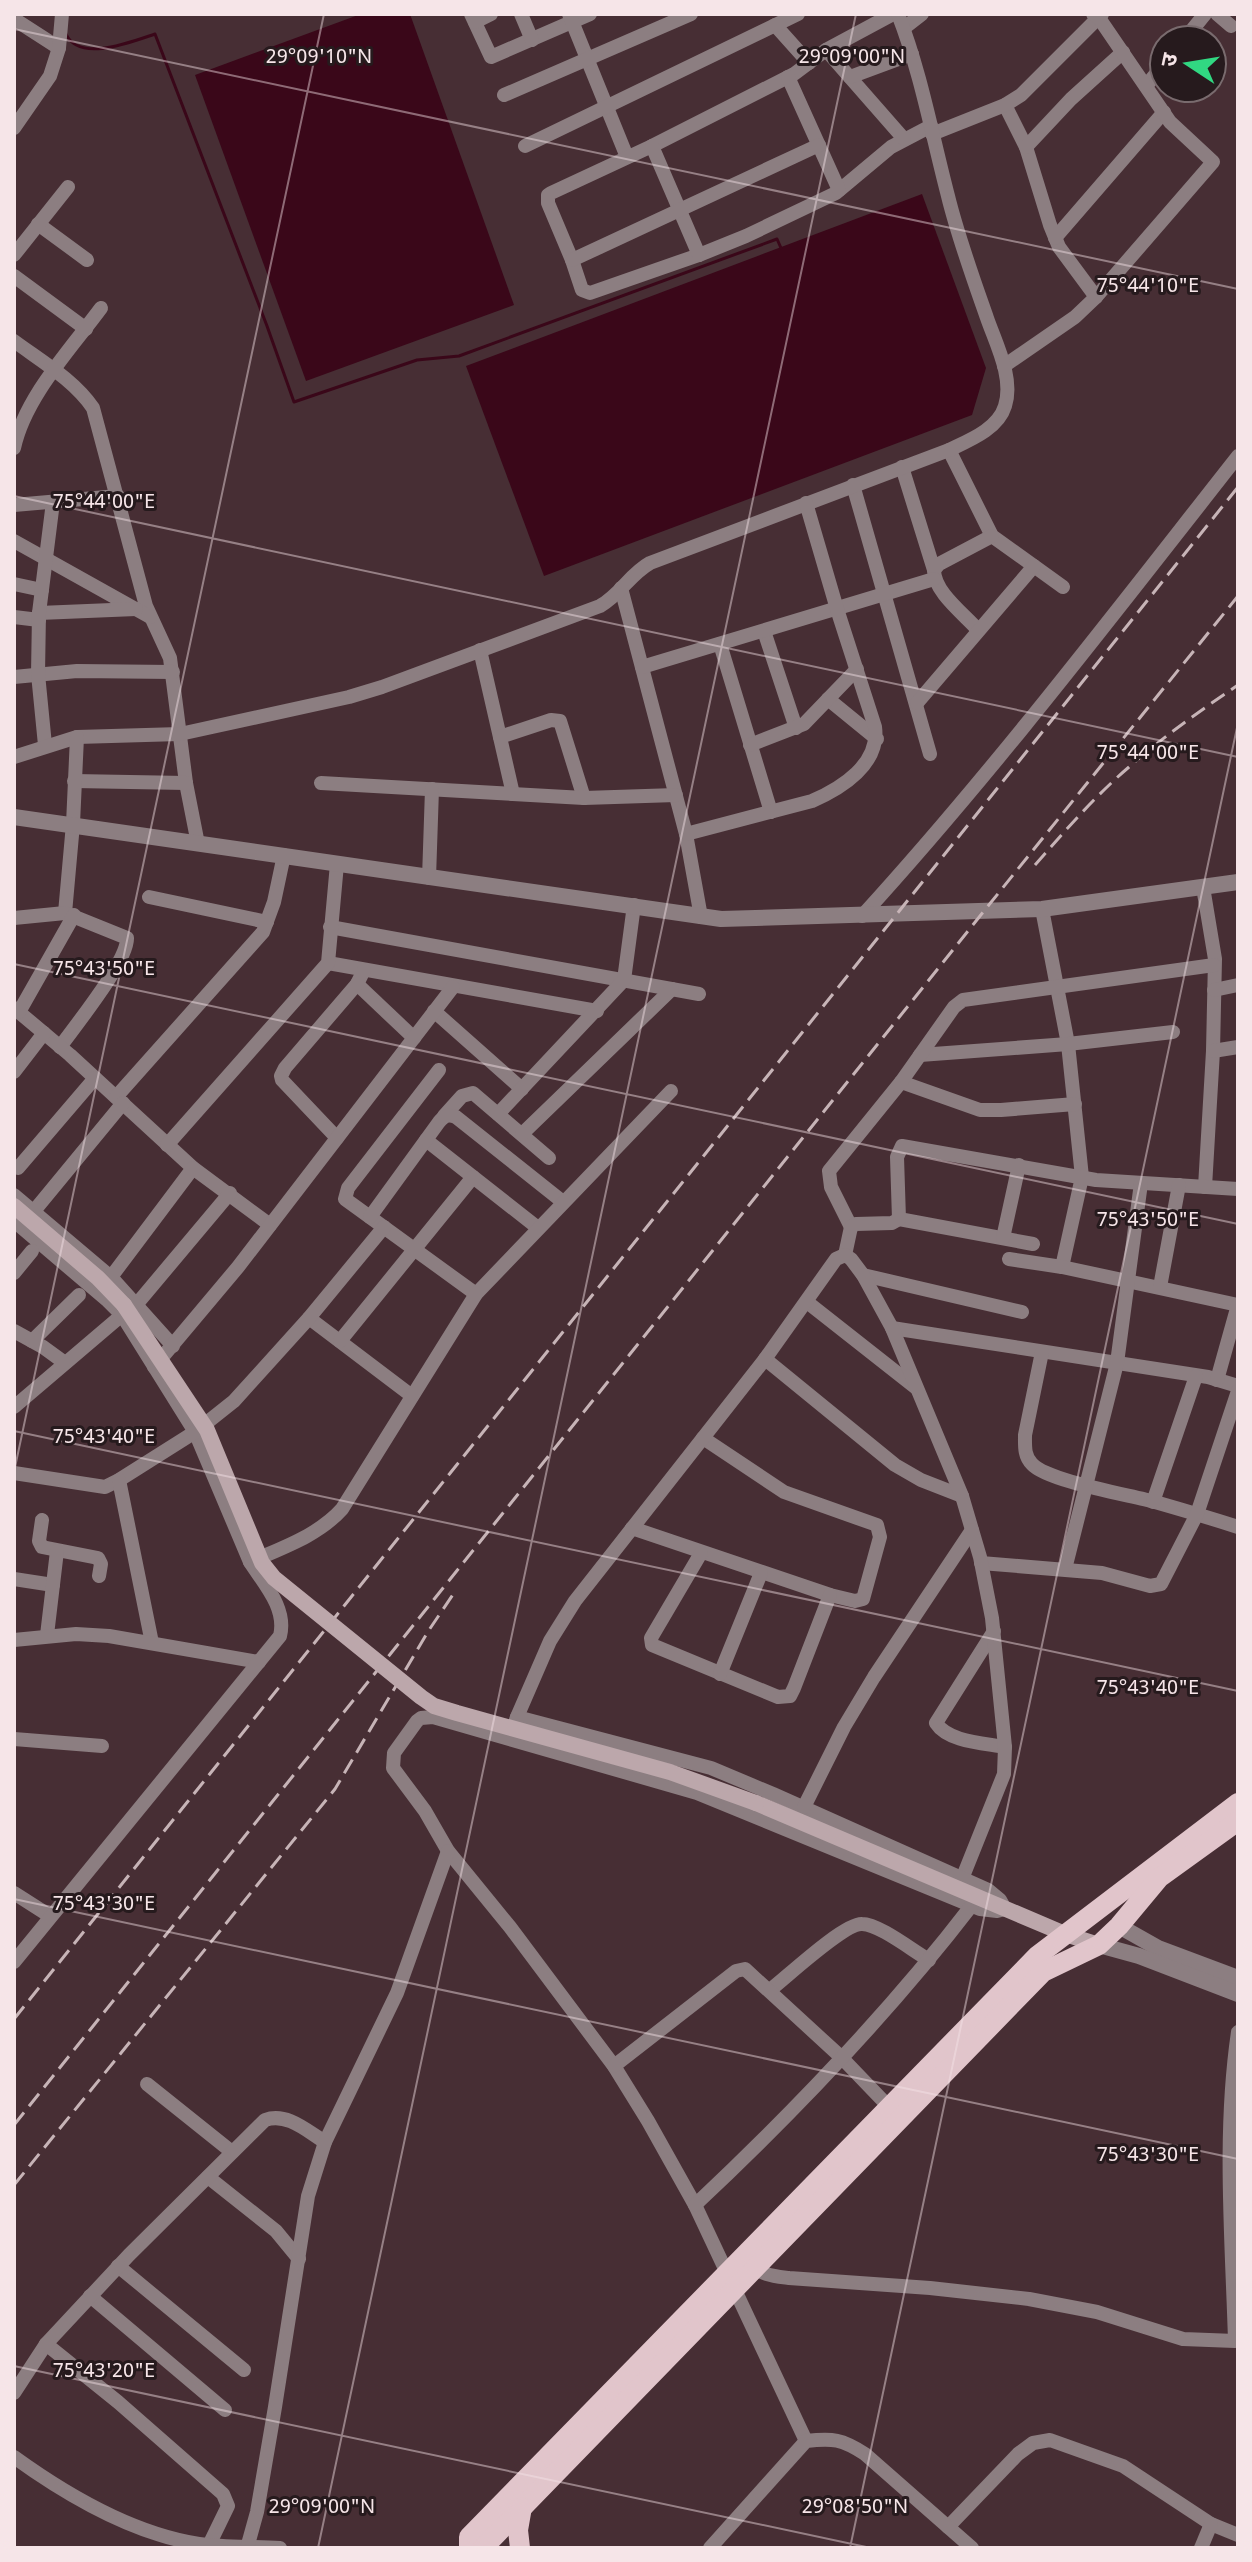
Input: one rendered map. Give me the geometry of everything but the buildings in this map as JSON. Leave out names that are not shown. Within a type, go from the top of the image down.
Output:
[{"type":"main road","points":[[14,1206],[98,1278],[127,1309],[207,1430],[262,1563],[274,1578],[434,1706],[658,1768],[756,1803],[1065,1934],[1099,1945]]},
{"type":"main road","points":[[749,2263],[890,2108],[1037,1956],[1238,1803]]},
{"type":"main road","points":[[476,2545],[730,2282],[1043,1972],[1099,1945],[1159,1878],[1238,1821]]},
{"type":"main road","points":[[448,2548],[476,2545],[522,2507],[730,2282]]},
{"type":"main road","points":[[520,2548],[518,2530],[522,2507]]},
{"type":"street","points":[[16,121],[50,76],[59,48],[62,14]]},
{"type":"street","points":[[491,14],[473,18],[491,57],[532,40],[571,18],[590,14]]},
{"type":"street","points":[[521,14],[532,40]]},
{"type":"street","points":[[504,95],[691,14]]},
{"type":"street","points":[[525,146],[798,14]]},
{"type":"street","points":[[922,14],[898,19],[826,50],[788,77],[548,195],[548,203],[582,290],[590,293],[746,236],[839,190],[904,139],[1005,105],[1021,95],[1098,15],[1170,122],[1213,162],[1096,297],[1075,317],[1004,366]]},
{"type":"street","points":[[1217,14],[1231,26]]},
{"type":"street","points":[[571,18],[627,157]]},
{"type":"street","points":[[14,757],[77,737],[180,734],[382,687],[600,606],[612,600],[631,576],[650,563],[949,450],[972,439],[998,419],[1005,407],[1008,389],[1004,366],[958,233],[912,54],[898,19]]},
{"type":"street","points":[[18,23],[59,48]]},
{"type":"street","points":[[775,25],[809,63]]},
{"type":"street","points":[[826,50],[904,139]]},
{"type":"street","points":[[1026,147],[1060,110],[1123,52]]},
{"type":"street","points":[[850,77],[912,54]]},
{"type":"street","points":[[788,77],[839,190]]},
{"type":"street","points":[[1005,105],[1026,147],[1055,238],[1096,297]]},
{"type":"street","points":[[1055,238],[1164,112]]},
{"type":"street","points":[[572,260],[819,145]]},
{"type":"street","points":[[652,146],[699,255]]},
{"type":"street","points":[[14,255],[68,187]]},
{"type":"street","points":[[38,224],[87,260]]},
{"type":"street","points":[[14,276],[86,329]]},
{"type":"street","points":[[14,445],[25,415],[101,308]]},
{"type":"street","points":[[14,341],[55,371],[93,408],[150,617],[164,643],[173,672],[186,783],[198,844]]},
{"type":"street","points":[[949,450],[992,536],[1063,587]]},
{"type":"street","points":[[862,916],[925,846],[1238,456]]},
{"type":"street","points":[[902,467],[939,588],[978,630]]},
{"type":"street","points":[[853,485],[930,754]]},
{"type":"street","points":[[14,505],[118,496]]},
{"type":"street","points":[[45,745],[38,674],[39,616],[53,502]]},
{"type":"street","points":[[686,834],[812,801],[839,786],[868,760],[877,739],[806,503]]},
{"type":"street","points":[[642,667],[884,596],[934,574],[939,564],[992,536]]},
{"type":"street","points":[[14,541],[150,617]]},
{"type":"street","points":[[917,703],[1034,566]]},
{"type":"street","points":[[14,584],[42,590]]},
{"type":"street","points":[[621,588],[686,834],[701,917]]},
{"type":"street","points":[[14,617],[136,609]]},
{"type":"street","points":[[764,631],[796,728]]},
{"type":"street","points":[[720,644],[771,812]]},
{"type":"street","points":[[480,650],[513,794]]},
{"type":"street","points":[[750,745],[796,728],[812,717],[857,669]]},
{"type":"street","points":[[14,677],[173,672]]},
{"type":"street","points":[[828,699],[877,739]]},
{"type":"street","points":[[500,737],[551,720],[560,721],[584,798]]},
{"type":"street","points":[[77,737],[70,914],[16,1010],[193,1168],[270,1225]]},
{"type":"street","points":[[74,781],[186,783]]},
{"type":"street","points":[[321,783],[584,798],[676,795]]},
{"type":"street","points":[[429,878],[432,789]]},
{"type":"street","points":[[14,817],[721,919],[1042,909],[1238,882]]},
{"type":"street","points":[[34,1211],[120,1100],[257,939],[267,922],[284,855]]},
{"type":"street","points":[[167,1145],[322,973],[328,963],[337,864]]},
{"type":"street","points":[[1203,887],[1214,965],[1213,1051],[1205,1187]]},
{"type":"street","points":[[149,897],[267,922]]},
{"type":"street","points":[[498,1114],[624,980],[634,905]]},
{"type":"street","points":[[1042,909],[1068,1044],[1082,1177],[1062,1267]]},
{"type":"street","points":[[14,918],[70,914],[124,935],[128,943],[102,989],[60,1047]]},
{"type":"street","points":[[330,927],[699,994]]},
{"type":"street","points":[[328,963],[360,977],[453,987],[597,1011]]},
{"type":"street","points":[[845,1255],[851,1227],[831,1187],[829,1171],[901,1082],[954,1007],[963,1000],[1214,965]]},
{"type":"street","points":[[360,977],[414,1038]]},
{"type":"street","points":[[337,1138],[281,1076],[360,977]]},
{"type":"street","points":[[1214,990],[1238,985]]},
{"type":"street","points":[[154,1367],[270,1225],[453,987]]},
{"type":"street","points":[[522,1134],[672,989]]},
{"type":"street","points":[[434,1011],[522,1089]]},
{"type":"street","points":[[920,1055],[1068,1044],[1173,1032]]},
{"type":"street","points":[[14,1072],[44,1033]]},
{"type":"street","points":[[1213,1051],[1238,1047]]},
{"type":"street","points":[[439,1070],[345,1194],[349,1203],[476,1294]]},
{"type":"street","points":[[18,1168],[95,1078]]},
{"type":"street","points":[[901,1082],[980,1110],[1075,1104]]},
{"type":"street","points":[[250,1562],[332,1521],[476,1294],[671,1091]]},
{"type":"street","points":[[370,1217],[444,1116],[467,1093],[473,1093],[549,1158]]},
{"type":"street","points":[[444,1116],[456,1117],[563,1202]]},
{"type":"street","points":[[426,1140],[538,1228]]},
{"type":"street","points":[[899,1219],[897,1157],[902,1146],[1082,1177],[1238,1189]]},
{"type":"street","points":[[1003,1238],[1019,1165]]},
{"type":"street","points":[[111,1277],[193,1168]]},
{"type":"street","points":[[340,1341],[473,1177]]},
{"type":"street","points":[[1065,1569],[1117,1363],[1141,1183]]},
{"type":"street","points":[[1160,1287],[1179,1185]]},
{"type":"street","points":[[14,1407],[127,1309],[230,1193]]},
{"type":"street","points":[[14,1195],[111,1277],[154,1367],[195,1432],[250,1562],[277,1605],[283,1627],[280,1636],[14,1962]]},
{"type":"street","points":[[851,1227],[856,1224],[892,1223],[899,1219],[1033,1244]]},
{"type":"street","points":[[14,1221],[108,1301],[127,1309],[173,1346]]},
{"type":"street","points":[[14,1473],[105,1487],[195,1432],[234,1401],[309,1318],[384,1227]]},
{"type":"street","points":[[14,1273],[32,1251]]},
{"type":"street","points":[[845,1255],[863,1275],[892,1328],[962,1496],[981,1563],[994,1631],[1005,1747],[1004,1774],[962,1879]]},
{"type":"street","points":[[510,1738],[550,1641],[563,1618],[765,1359],[836,1259],[845,1255]]},
{"type":"street","points":[[1009,1259],[1062,1267],[1238,1305],[1217,1380]]},
{"type":"street","points":[[863,1275],[1022,1312]]},
{"type":"street","points":[[32,1341],[79,1295]]},
{"type":"street","points":[[807,1302],[915,1388]]},
{"type":"street","points":[[309,1318],[412,1396]]},
{"type":"street","points":[[892,1328],[1196,1376],[1238,1388],[1197,1514],[1165,1578],[1157,1587],[1102,1573],[981,1563]]},
{"type":"street","points":[[14,1331],[65,1363]]},
{"type":"street","points":[[1042,1352],[1025,1435],[1027,1457],[1033,1467],[1047,1474],[1238,1527]]},
{"type":"street","points":[[765,1359],[895,1465],[921,1480],[962,1496]]},
{"type":"street","points":[[1153,1502],[1196,1376]]},
{"type":"street","points":[[632,1528],[830,1595],[855,1601],[863,1599],[880,1537],[877,1525],[784,1492],[703,1438]]},
{"type":"street","points":[[119,1480],[152,1643]]},
{"type":"street","points":[[42,1520],[40,1544],[45,1549],[98,1558],[101,1564],[99,1576]]},
{"type":"street","points":[[804,1807],[844,1727],[874,1677],[972,1530]]},
{"type":"street","points":[[47,1635],[57,1551]]},
{"type":"street","points":[[701,1553],[650,1642],[655,1648],[778,1697],[790,1696],[830,1595]]},
{"type":"street","points":[[720,1674],[761,1573]]},
{"type":"street","points":[[14,1579],[53,1585]]},
{"type":"street","points":[[994,1631],[936,1723],[945,1733],[1005,1747]]},
{"type":"street","points":[[14,1640],[87,1634],[259,1662]]},
{"type":"street","points":[[517,1717],[711,1768],[995,1894],[1005,1909],[989,1911],[972,1905],[697,1793],[428,1716],[417,1721],[394,1753],[393,1768],[425,1811],[448,1851],[510,1927],[614,2066],[695,2205],[806,2441]]},
{"type":"street","points":[[14,1739],[102,1746]]},
{"type":"street","points":[[247,2547],[257,2512],[308,2196],[325,2142],[397,1993],[448,1851]]},
{"type":"street","points":[[14,1893],[50,1916]]},
{"type":"street","points":[[695,2205],[766,2139],[929,1960],[972,1905]]},
{"type":"street","points":[[770,1990],[844,1929],[861,1923],[874,1927],[929,1960]]},
{"type":"street","points":[[1119,1926],[1158,1948],[1238,1978]]},
{"type":"street","points":[[1099,1945],[1139,1956],[1238,1994]]},
{"type":"street","points":[[614,2066],[736,1971],[745,1969],[841,2057],[890,2108]]},
{"type":"street","points":[[749,2263],[766,2274],[789,2278],[1029,2299],[1097,2312],[1183,2339],[1236,2341],[1234,2137],[1237,2042]]},
{"type":"street","points":[[147,2084],[232,2152]]},
{"type":"street","points":[[14,2393],[46,2344],[90,2296],[265,2120],[273,2117],[291,2121],[325,2142]]},
{"type":"street","points":[[208,2177],[276,2231],[299,2259]]},
{"type":"street","points":[[276,2231],[303,2230]]},
{"type":"street","points":[[118,2266],[244,2370]]},
{"type":"street","points":[[90,2296],[225,2410]]},
{"type":"street","points":[[46,2344],[223,2494],[228,2506],[201,2545]]},
{"type":"street","points":[[710,2548],[806,2441],[828,2438],[846,2441],[865,2454],[972,2548]]},
{"type":"street","points":[[948,2527],[1018,2454],[1033,2443],[1050,2440],[1123,2466],[1211,2524],[1238,2535]]},
{"type":"street","points":[[14,2457],[35,2473],[96,2507],[167,2537],[201,2545],[280,2548]]},
{"type":"street","points":[[1201,2548],[1211,2524]]},
{"type":"shaded area","points":[[361,14],[410,14],[514,305],[306,381],[195,75]]},
{"type":"shaded area","points":[[922,194],[986,368],[972,415],[544,576],[466,366]]},
{"type":"waterway","points":[[66,34],[73,43],[94,49],[155,34],[294,402],[417,360],[459,356],[777,239],[781,248]]},
{"type":"railway","points":[[14,2019],[1238,487]]},
{"type":"railway","points":[[14,2125],[1238,596]]},
{"type":"railway","points":[[1035,865],[1116,778],[1169,734],[1238,685]]},
{"type":"railway","points":[[14,2185],[335,1789],[456,1590]]}]
